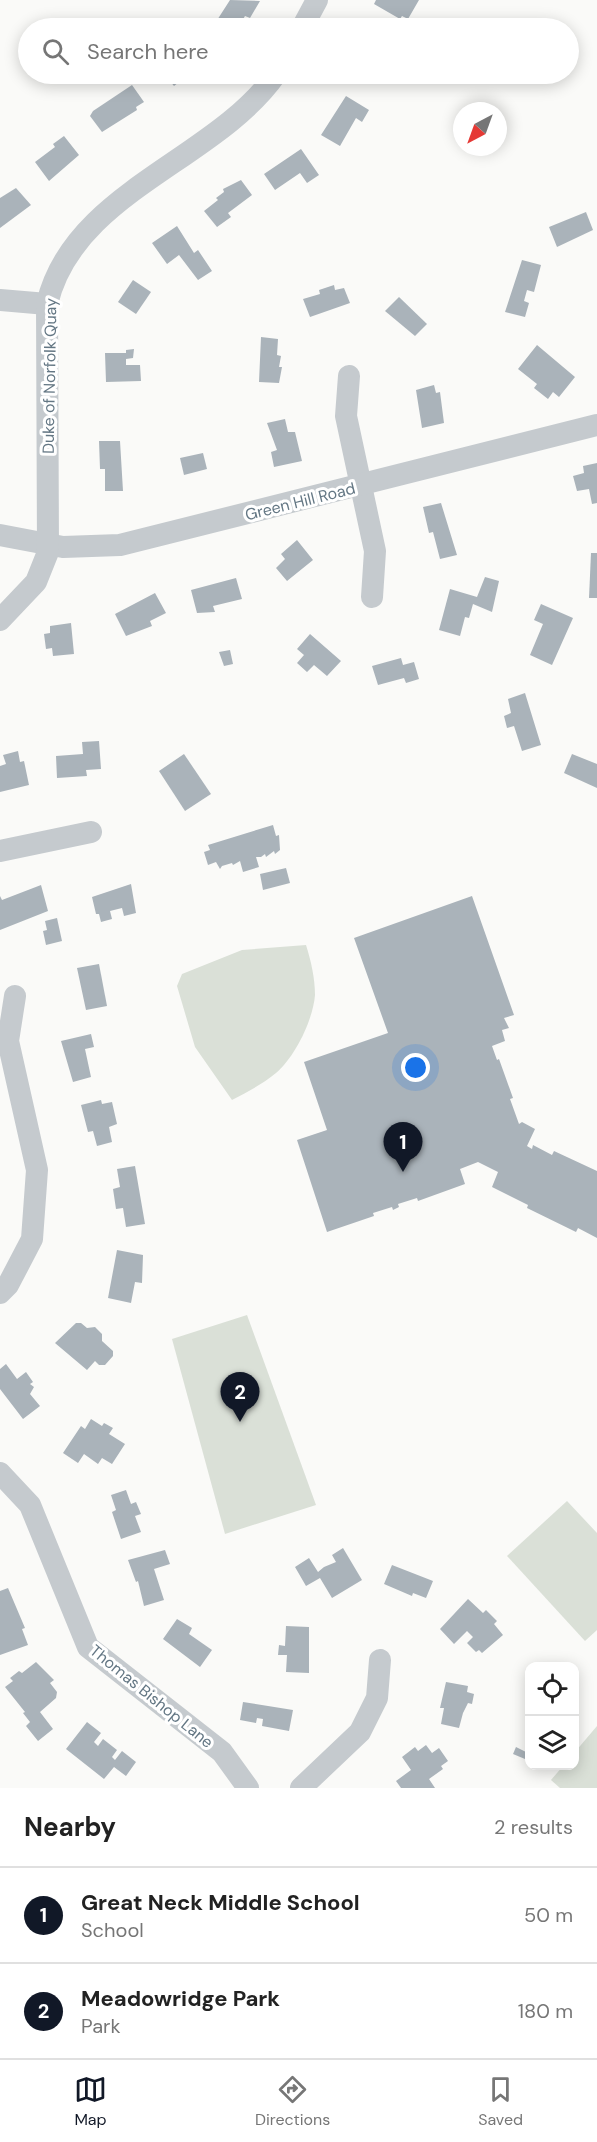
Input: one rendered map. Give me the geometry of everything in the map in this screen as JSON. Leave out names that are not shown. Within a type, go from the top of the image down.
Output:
[{"type":"street","points":[[307,18],[317,0]]},
{"type":"street","name":"Duke of Norfolk Quay","points":[[0,620],[36,582],[44,568],[48,546],[47,304],[59,268],[83,234],[125,198],[248,107],[268,84]]},
{"type":"street","points":[[0,300],[47,304]]},
{"type":"street","points":[[349,376],[346,416],[375,551],[372,597]]},
{"type":"street","name":"Green Hill Road","points":[[0,535],[48,546],[86,548],[120,545],[362,486],[597,425]]},
{"type":"street","points":[[0,851],[90,832]]},
{"type":"street","points":[[0,1293],[8,1285],[32,1239],[38,1170],[8,1041],[15,996]]},
{"type":"street","name":"Thomas Bishop Lane","points":[[0,1473],[30,1505],[88,1647],[222,1752],[248,1788]]},
{"type":"street","points":[[301,1788],[360,1732],[377,1698],[380,1660]]},
{"type":"shaded area","points":[[306,945],[315,995],[311,1015],[302,1037],[290,1058],[276,1073],[232,1100],[195,1047],[177,986],[182,974],[242,950]]},
{"type":"shaded area","points":[[247,1315],[316,1505],[225,1534],[172,1339]]},
{"type":"shaded area","points":[[567,1501],[597,1533],[597,1630],[585,1641],[507,1556]]},
{"type":"shaded area","points":[[597,1726],[597,1788],[560,1788],[551,1780],[560,1770],[579,1770],[579,1747]]},
{"type":"building","points":[[230,0],[260,1],[250,18],[245,16],[244,18],[218,18]]},
{"type":"building","points":[[376,0],[419,0],[409,18],[402,16],[398,18],[374,4]]},
{"type":"building","points":[[132,85],[144,102],[136,107],[137,110],[102,132],[90,116],[93,111]]},
{"type":"building","points":[[346,96],[369,110],[362,122],[356,118],[340,146],[321,135]]},
{"type":"building","points":[[64,136],[79,155],[49,181],[35,162],[55,147],[53,144]]},
{"type":"building","points":[[301,149],[319,175],[307,183],[300,173],[275,190],[264,174]]},
{"type":"building","points":[[241,180],[252,195],[228,213],[231,217],[217,227],[204,211],[218,200],[216,198],[224,192],[223,189]]},
{"type":"building","points":[[16,188],[31,205],[0,228],[0,198]]},
{"type":"building","points":[[586,212],[593,230],[557,247],[549,227]]},
{"type":"building","points":[[177,226],[194,253],[198,250],[212,271],[198,280],[179,255],[167,264],[152,243]]},
{"type":"building","points":[[522,260],[541,265],[534,292],[527,290],[524,301],[529,303],[525,317],[505,312]]},
{"type":"building","points":[[133,280],[151,292],[136,314],[118,302]]},
{"type":"building","points":[[334,285],[335,290],[344,288],[350,303],[310,317],[303,299],[320,294],[319,290]]},
{"type":"building","points":[[399,297],[427,324],[415,336],[385,311]]},
{"type":"building","points":[[261,337],[278,339],[277,355],[281,356],[279,367],[282,367],[279,383],[259,382]]},
{"type":"building","points":[[537,345],[575,377],[559,397],[553,392],[548,399],[534,388],[537,384],[518,369]]},
{"type":"building","points":[[134,349],[133,358],[126,359],[126,365],[140,365],[141,381],[106,382],[105,353],[126,353],[126,350]]},
{"type":"building","points":[[434,385],[436,393],[440,392],[444,423],[422,428],[416,390]]},
{"type":"building","points":[[285,419],[288,432],[295,432],[302,461],[274,467],[271,452],[277,450],[267,423]]},
{"type":"building","points":[[99,441],[120,441],[123,491],[105,491],[105,469],[100,469]]},
{"type":"building","points":[[203,453],[207,469],[184,475],[180,458]]},
{"type":"building","points":[[597,463],[597,503],[592,504],[589,489],[577,491],[573,476],[584,473],[583,466]]},
{"type":"building","points":[[441,503],[457,555],[440,559],[433,532],[429,533],[423,507]]},
{"type":"building","points":[[297,540],[313,560],[287,581],[276,568],[285,559],[281,554]]},
{"type":"building","points":[[591,553],[597,553],[597,598],[589,598]]},
{"type":"building","points":[[485,577],[499,581],[492,612],[473,604],[469,618],[465,617],[460,636],[439,630],[450,589],[477,597]]},
{"type":"building","points":[[236,578],[242,599],[213,606],[215,612],[197,613],[191,590]]},
{"type":"building","points":[[155,593],[166,613],[150,621],[152,626],[126,636],[115,614]]},
{"type":"building","points":[[541,604],[573,618],[552,665],[530,655],[543,624],[534,620]]},
{"type":"building","points":[[71,623],[74,654],[53,656],[52,648],[46,649],[44,634],[50,633],[50,626]]},
{"type":"building","points":[[310,634],[341,661],[327,676],[314,665],[307,672],[297,663],[304,655],[297,649]]},
{"type":"building","points":[[230,650],[233,664],[224,666],[219,652]]},
{"type":"building","points":[[401,658],[403,665],[414,662],[419,679],[406,683],[404,678],[378,685],[372,666]]},
{"type":"building","points":[[525,693],[541,745],[522,751],[514,726],[507,728],[504,716],[511,713],[508,699]]},
{"type":"building","points":[[99,741],[101,769],[86,770],[87,776],[57,778],[56,756],[83,754],[82,742]]},
{"type":"building","points":[[18,751],[20,762],[24,761],[29,785],[0,792],[0,766],[6,764],[3,755]]},
{"type":"building","points":[[184,754],[211,794],[185,811],[159,771]]},
{"type":"building","points":[[572,754],[597,764],[597,788],[564,773]]},
{"type":"building","points":[[273,825],[276,836],[279,835],[280,850],[266,857],[265,854],[256,857],[259,867],[243,872],[240,861],[233,865],[232,863],[222,866],[220,869],[216,862],[208,865],[204,852],[210,850],[208,845]]},
{"type":"building","points":[[286,868],[290,883],[263,890],[260,874]]},
{"type":"building","points":[[131,884],[136,913],[124,916],[122,908],[110,911],[112,919],[101,922],[99,914],[96,914],[92,897]]},
{"type":"building","points":[[41,885],[48,911],[0,930],[0,896],[2,900]]},
{"type":"building","points":[[472,896],[514,1015],[504,1018],[509,1028],[502,1030],[505,1041],[492,1046],[513,1098],[510,1099],[519,1124],[522,1122],[535,1129],[527,1146],[532,1149],[533,1145],[552,1155],[554,1151],[597,1171],[597,1238],[578,1228],[576,1232],[527,1208],[528,1205],[492,1187],[498,1172],[478,1162],[460,1169],[465,1184],[418,1201],[417,1198],[398,1204],[399,1207],[393,1210],[392,1207],[373,1213],[374,1216],[327,1232],[297,1140],[327,1130],[304,1062],[388,1033],[354,938]]},
{"type":"building","points":[[57,918],[62,941],[46,945],[43,931],[47,930],[45,921]]},
{"type":"building","points":[[99,964],[107,1006],[86,1010],[77,968]]},
{"type":"building","points":[[91,1034],[94,1047],[85,1049],[91,1077],[73,1082],[61,1041]]},
{"type":"building","points":[[101,1100],[102,1104],[112,1102],[117,1124],[109,1127],[112,1142],[97,1146],[93,1131],[88,1132],[81,1105]]},
{"type":"building","points":[[135,1166],[145,1224],[126,1227],[123,1208],[116,1209],[113,1189],[120,1187],[117,1169]]},
{"type":"building","points":[[117,1250],[143,1255],[142,1283],[135,1282],[131,1303],[108,1298]]},
{"type":"building","points":[[76,1323],[81,1323],[87,1328],[95,1327],[102,1334],[102,1341],[113,1351],[113,1356],[105,1365],[99,1365],[95,1361],[87,1370],[55,1343]]},
{"type":"building","points":[[6,1364],[17,1379],[26,1372],[33,1382],[30,1384],[34,1387],[30,1394],[40,1406],[23,1419],[0,1389],[0,1369]]},
{"type":"building","points":[[91,1419],[102,1426],[104,1423],[113,1428],[109,1434],[125,1444],[112,1464],[102,1458],[98,1464],[84,1454],[78,1463],[63,1453],[81,1426],[85,1429]]},
{"type":"building","points":[[126,1490],[131,1504],[136,1502],[141,1514],[135,1516],[141,1532],[121,1539],[112,1512],[116,1510],[111,1495]]},
{"type":"building","points":[[343,1548],[362,1580],[332,1598],[320,1578],[306,1586],[295,1567],[309,1558],[318,1572],[336,1562],[332,1555]]},
{"type":"building","points":[[165,1550],[170,1564],[154,1569],[164,1600],[144,1606],[138,1581],[136,1582],[128,1560]]},
{"type":"building","points":[[392,1565],[433,1581],[426,1598],[413,1593],[412,1596],[384,1584]]},
{"type":"building","points":[[8,1588],[25,1628],[22,1629],[28,1645],[0,1655],[0,1591]]},
{"type":"building","points":[[468,1599],[483,1613],[486,1610],[497,1621],[494,1624],[503,1635],[482,1653],[479,1650],[476,1652],[467,1643],[473,1637],[467,1631],[454,1644],[440,1629]]},
{"type":"building","points":[[177,1619],[192,1628],[189,1634],[212,1650],[200,1667],[163,1639]]},
{"type":"building","points":[[286,1626],[309,1627],[309,1673],[286,1672],[287,1655],[278,1655],[279,1645],[285,1646]]},
{"type":"building","points":[[36,1662],[54,1680],[50,1683],[57,1692],[56,1698],[40,1712],[53,1729],[38,1741],[26,1726],[30,1722],[23,1713],[25,1712],[5,1687],[13,1681],[10,1678],[19,1671],[22,1673]]},
{"type":"building","points":[[446,1682],[468,1686],[467,1692],[474,1694],[472,1704],[468,1703],[463,1713],[459,1728],[441,1724],[444,1708],[440,1708]]},
{"type":"building","points":[[243,1702],[293,1710],[289,1731],[262,1726],[263,1719],[257,1718],[256,1723],[240,1720]]},
{"type":"building","points":[[87,1722],[101,1733],[94,1742],[98,1746],[103,1739],[117,1750],[112,1757],[115,1760],[122,1751],[136,1762],[126,1776],[114,1767],[104,1779],[66,1749]]},
{"type":"building","points":[[426,1745],[432,1753],[439,1748],[448,1761],[441,1766],[443,1769],[429,1779],[435,1788],[401,1788],[396,1781],[411,1770],[402,1757],[415,1747],[418,1751]]},
{"type":"building","points":[[516,1747],[525,1752],[525,1759],[513,1754]]},
{"type":"place","name":"Great Neck Middle School","points":[[403,1172]]},
{"type":"place","name":"Meadowridge Park","points":[[240,1422]]}]
